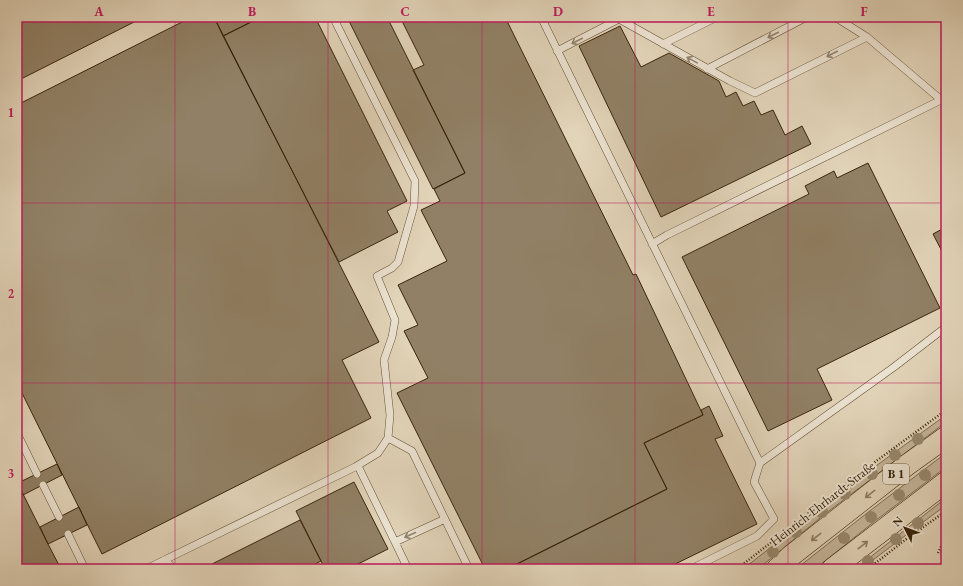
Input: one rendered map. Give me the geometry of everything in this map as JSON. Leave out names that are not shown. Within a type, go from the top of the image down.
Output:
[{"type":"main road","name":"Heinrich-Ehrhardt-Straße","points":[[777,569],[792,555],[907,465],[946,437]]},
{"type":"main road","points":[[832,569],[946,482]]},
{"type":"lane","points":[[146,569],[358,466],[378,453],[388,438],[390,415],[384,360],[392,337],[395,320],[377,276],[392,268],[398,262],[414,206],[414,182],[333,17]]},
{"type":"lane","points":[[541,17],[760,463]]},
{"type":"lane","points":[[663,44],[717,17]]},
{"type":"lane","points":[[707,69],[807,17]]},
{"type":"lane","points":[[835,17],[867,37],[943,102],[946,108]]},
{"type":"lane","points":[[558,51],[622,18],[663,44],[707,69],[755,93],[867,37]]},
{"type":"lane","points":[[652,244],[667,235],[943,102]]},
{"type":"lane","points":[[691,569],[757,536],[774,519],[754,482],[760,463],[894,367],[946,327]]},
{"type":"lane","points":[[17,433],[37,474]]},
{"type":"lane","points":[[388,438],[412,452],[469,569]]},
{"type":"lane","points":[[358,466],[408,569]]},
{"type":"lane","points":[[43,485],[59,517]]},
{"type":"lane","points":[[395,542],[445,519]]},
{"type":"lane","points":[[68,534],[85,569]]},
{"type":"lane","points":[[164,560],[174,569]]},
{"type":"path","name":"Heinrich-Ehrhardt-Straße","points":[[737,569],[864,470],[946,410]]},
{"type":"path","points":[[868,569],[946,511]]},
{"type":"path","points":[[938,553],[946,536]]},
{"type":"shaded area","points":[[946,415],[946,422],[825,514],[758,569],[743,569],[869,471]]},
{"type":"shaded area","points":[[946,453],[946,467],[815,569],[796,569],[867,513]]},
{"type":"shaded area","points":[[946,498],[946,505],[861,569],[855,569]]},
{"type":"building","points":[[17,17],[144,17],[17,81]]},
{"type":"building","points":[[192,17],[214,17],[379,342],[342,360],[371,418],[102,554],[17,383],[17,105]]},
{"type":"building","points":[[214,17],[261,17],[223,36]]},
{"type":"building","points":[[261,17],[315,17],[407,201],[387,211],[398,232],[339,262],[223,36]]},
{"type":"building","points":[[347,17],[387,17],[465,173],[433,189]]},
{"type":"building","points":[[400,17],[505,17],[633,275],[636,274],[703,415],[644,443],[667,489],[507,569],[485,569],[397,393],[428,378],[404,331],[418,325],[398,285],[447,261],[421,210],[440,201],[434,189],[465,173],[413,70],[424,65]]},
{"type":"building","points":[[620,26],[641,67],[669,53],[719,81],[726,97],[736,92],[743,106],[754,101],[761,115],[773,110],[785,135],[802,126],[811,144],[661,217],[579,46]]},
{"type":"building","points":[[868,163],[940,308],[817,369],[832,400],[768,431],[682,257],[809,194],[805,186],[834,171],[837,178]]},
{"type":"building","points":[[946,227],[946,259],[933,234]]},
{"type":"building","points":[[709,406],[723,436],[715,439],[757,524],[665,569],[507,569],[667,489],[644,443],[703,415],[701,410]]},
{"type":"building","points":[[57,464],[62,475],[23,495],[18,483]]},
{"type":"building","points":[[17,482],[48,544],[61,569],[17,569]]},
{"type":"building","points":[[354,482],[388,549],[348,569],[325,569],[296,511]]},
{"type":"building","points":[[79,507],[87,525],[48,544],[40,527]]},
{"type":"building","points":[[300,520],[321,561],[305,569],[218,569],[212,564]]}]
